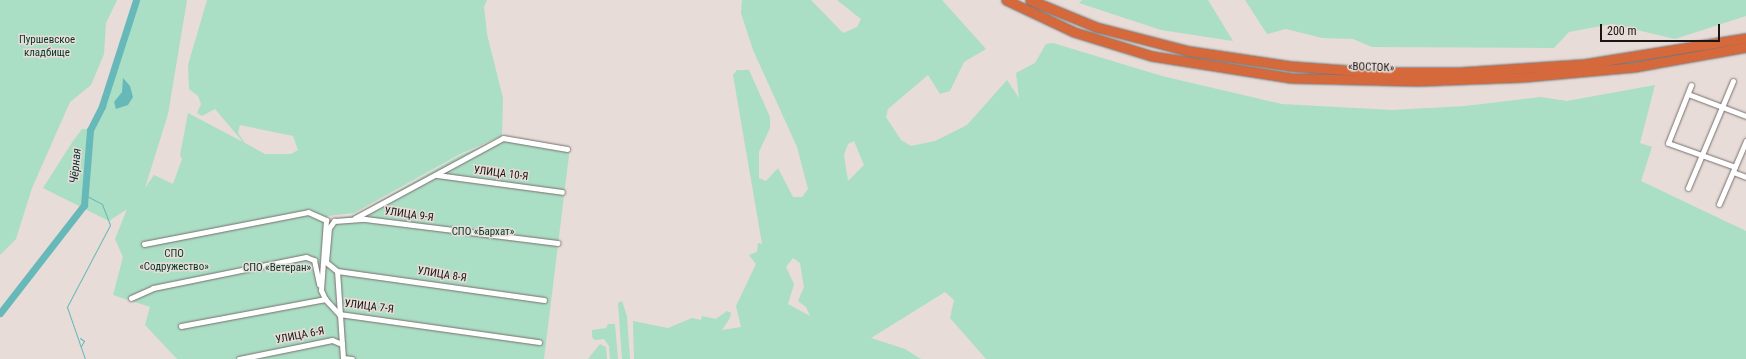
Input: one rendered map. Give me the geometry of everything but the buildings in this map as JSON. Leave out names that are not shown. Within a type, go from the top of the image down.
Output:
[{"type":"highway","name":"«ВОСТОК»","points":[[1006,0],[1074,32],[1152,56],[1292,78],[1418,81],[1523,77],[1634,66],[1746,47]]},
{"type":"highway","name":"«ВОСТОК»","points":[[1030,0],[1096,27],[1195,53],[1290,66],[1373,72],[1461,72],[1584,64],[1746,38]]},
{"type":"street","points":[[1688,188],[1733,81]]},
{"type":"street","points":[[1691,84],[1668,143],[1702,155],[1746,177]]},
{"type":"street","points":[[1688,94],[1746,116]]},
{"type":"street","points":[[354,218],[437,175],[503,138],[567,149]]},
{"type":"street","points":[[1719,204],[1746,141]]},
{"type":"street","name":"УЛИЦА 10-Я","points":[[437,175],[562,192]]},
{"type":"street","points":[[144,244],[303,212],[326,220],[321,290]]},
{"type":"street","name":"УЛИЦА 9-Я","points":[[337,271],[326,262],[331,223],[354,218],[558,244]]},
{"type":"street","name":"УЛИЦА 7-Я","points":[[131,298],[153,288],[306,258],[314,260],[321,290],[325,299],[339,314],[539,342]]},
{"type":"street","points":[[337,271],[343,358],[352,359]]},
{"type":"street","name":"УЛИЦА 8-Я","points":[[337,271],[544,300]]},
{"type":"street","points":[[181,326],[325,299]]},
{"type":"street","name":"УЛИЦА 6-Я","points":[[239,359],[325,341],[342,344]]},
{"type":"green space","name":"Пуршевское кладбище","points":[[0,0],[117,0],[106,23],[104,54],[91,85],[70,102],[32,188],[16,239],[0,255]]},
{"type":"green space","points":[[137,0],[187,0],[168,114],[145,188],[154,175],[173,184],[182,159],[180,155],[188,113],[243,142],[215,109],[202,116],[197,113],[201,104],[198,96],[189,89],[188,65],[207,0],[487,0],[484,7],[487,34],[503,98],[502,136],[460,154],[354,213],[327,216],[326,220],[355,215],[461,155],[505,136],[570,147],[544,359],[177,359],[145,325],[150,307],[113,295],[123,257],[115,239],[127,209],[109,221],[43,188],[82,129],[91,129],[110,83],[119,47]],"holes":[[[240,125],[293,136],[298,150],[291,154],[265,154],[245,143],[238,133]]]},
{"type":"green space","points":[[742,0],[811,0],[843,33],[857,27],[861,19],[837,0],[942,0],[986,49],[964,62],[950,91],[940,94],[928,75],[888,109],[886,117],[901,140],[911,146],[935,141],[967,125],[1007,80],[1019,98],[1016,73],[1035,63],[1046,44],[1053,43],[1162,76],[1282,104],[1392,110],[1465,106],[1541,97],[1567,101],[1655,85],[1640,143],[1652,147],[1641,181],[1746,231],[1746,359],[986,359],[950,318],[954,300],[945,292],[871,338],[905,349],[921,359],[634,359],[633,321],[668,328],[692,318],[701,320],[702,316],[716,319],[727,311],[731,313],[730,318],[722,330],[741,327],[736,306],[756,264],[749,255],[757,252],[758,243],[762,244],[733,75],[737,70],[749,70],[770,117],[770,128],[759,152],[759,178],[766,181],[778,168],[793,197],[802,197],[808,189],[797,147],[753,50],[741,13]],"holes":[[[854,141],[864,165],[848,181],[844,155],[848,144]],[[793,258],[800,263],[804,287],[798,301],[806,307],[810,316],[788,304],[794,284],[786,267]]]},
{"type":"green space","points":[[1082,0],[1208,0],[1233,41],[1161,30],[1079,3]]},
{"type":"green space","points":[[1245,0],[1746,0],[1746,16],[1675,39],[1612,24],[1569,32],[1554,48],[1372,47],[1353,39],[1322,38],[1286,29],[1267,34]]},
{"type":"green space","points":[[622,301],[627,316],[630,359],[622,359],[618,303]]},
{"type":"green space","points":[[608,324],[615,324],[618,359],[610,359],[609,346],[604,339],[595,340],[592,337],[592,330],[606,328]]},
{"type":"green space","points":[[600,344],[606,347],[607,359],[588,359]]},
{"type":"water","points":[[123,78],[130,86],[133,97],[128,105],[116,109],[114,102],[122,92]]},
{"type":"waterway","name":"Чёрная","points":[[0,313],[84,205],[90,130],[102,106],[136,0]]},
{"type":"waterway","points":[[85,195],[102,204],[110,225],[67,307],[85,359]]},
{"type":"waterway","points":[[80,338],[84,341],[81,346]]},
{"type":"park label","name":"СПО «Бархат»","points":[[483,232]]},
{"type":"park label","name":"СПО «Содружество»","points":[[174,261]]},
{"type":"park label","name":"СПО «Ветеран»","points":[[277,268]]}]
